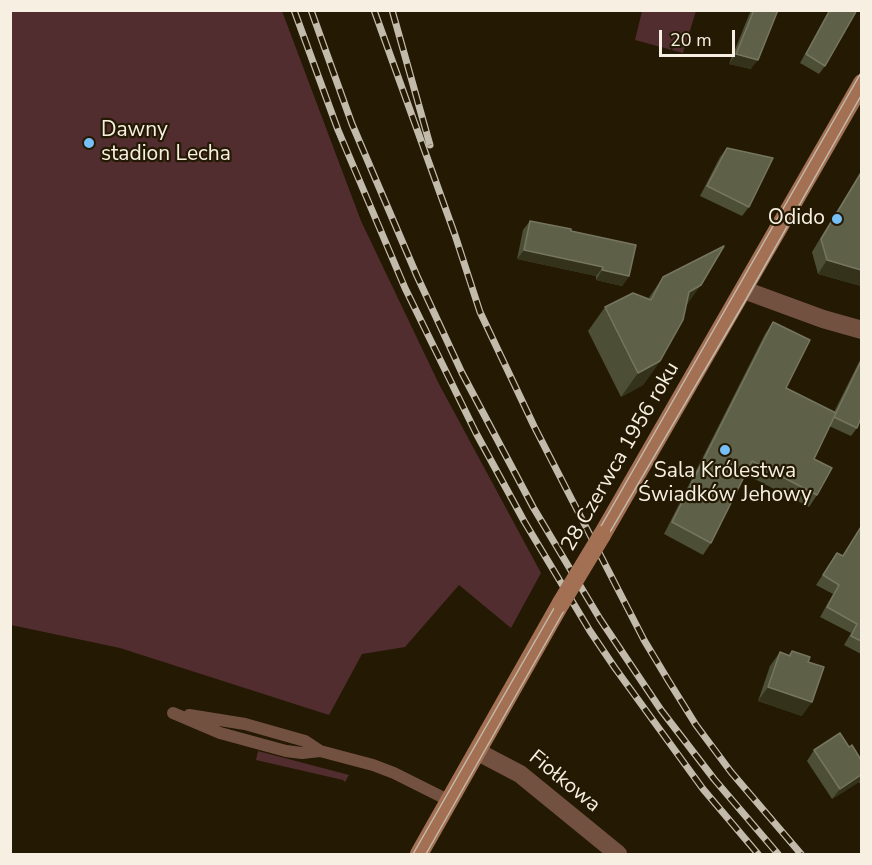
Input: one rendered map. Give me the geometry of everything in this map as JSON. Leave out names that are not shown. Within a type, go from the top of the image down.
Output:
[{"type":"street","name":"28 Czerwca 1956 roku","points":[[420,855],[561,603],[744,290],[861,83]]},
{"type":"street","points":[[744,290],[861,330]]},
{"type":"street","name":"Fiołkowa","points":[[478,752],[520,774],[618,855]]},
{"type":"lane","points":[[320,751],[302,753],[286,751],[220,733],[173,713],[242,723],[306,741],[320,751],[394,773],[450,801]]},
{"type":"shaded area","points":[[11,10],[282,11],[361,221],[439,384],[541,573],[511,628],[459,585],[405,647],[362,654],[329,715],[120,648],[11,625]]},
{"type":"shaded area","points":[[642,11],[696,11],[683,53],[635,40]]},
{"type":"shaded area","points":[[258,751],[349,775],[345,782],[256,760]]},
{"type":"building","points":[[754,10],[778,10],[758,60],[736,54]]},
{"type":"building","points":[[830,10],[857,10],[825,66],[806,54]]},
{"type":"building","points":[[727,148],[773,158],[749,207],[707,186]]},
{"type":"building","points":[[861,173],[861,270],[827,260],[821,239]]},
{"type":"building","points":[[530,221],[636,245],[629,276],[602,270],[603,267],[524,250]]},
{"type":"building","points":[[724,246],[701,285],[689,292],[683,320],[660,361],[638,373],[605,307],[633,293],[651,300],[663,277]]},
{"type":"building","points":[[773,322],[810,340],[786,388],[836,413],[814,459],[832,468],[817,495],[752,461],[711,543],[672,522]]},
{"type":"building","points":[[861,361],[861,418],[857,428],[834,417]]},
{"type":"building","points":[[861,527],[861,641],[851,636],[857,624],[827,607],[839,585],[823,575],[837,553],[843,556]]},
{"type":"building","points":[[792,651],[810,657],[808,662],[824,667],[812,702],[768,687],[780,652],[790,656]]},
{"type":"building","points":[[840,733],[849,747],[852,745],[861,760],[861,775],[840,789],[814,750]]},
{"type":"tram line","points":[[413,854],[862,71]]},
{"type":"tram line","points":[[426,854],[862,94]]},
{"type":"railway","points":[[294,10],[338,130],[405,288],[476,433],[524,521],[615,668],[703,789],[758,854]]},
{"type":"railway","points":[[311,10],[352,124],[417,276],[462,373],[533,507],[600,619],[661,710],[714,779],[778,854]]},
{"type":"railway","points":[[374,10],[455,235],[480,312],[534,426],[644,640],[696,725],[731,772],[801,854]]},
{"type":"railway","points":[[392,10],[430,145]]},
{"type":"place","name":"Dawny stadion Lecha","points":[[89,143]]},
{"type":"place","name":"Odido","points":[[837,219]]},
{"type":"place","name":"Sala Królestwa Świadków Jehowy","points":[[725,450]]}]
